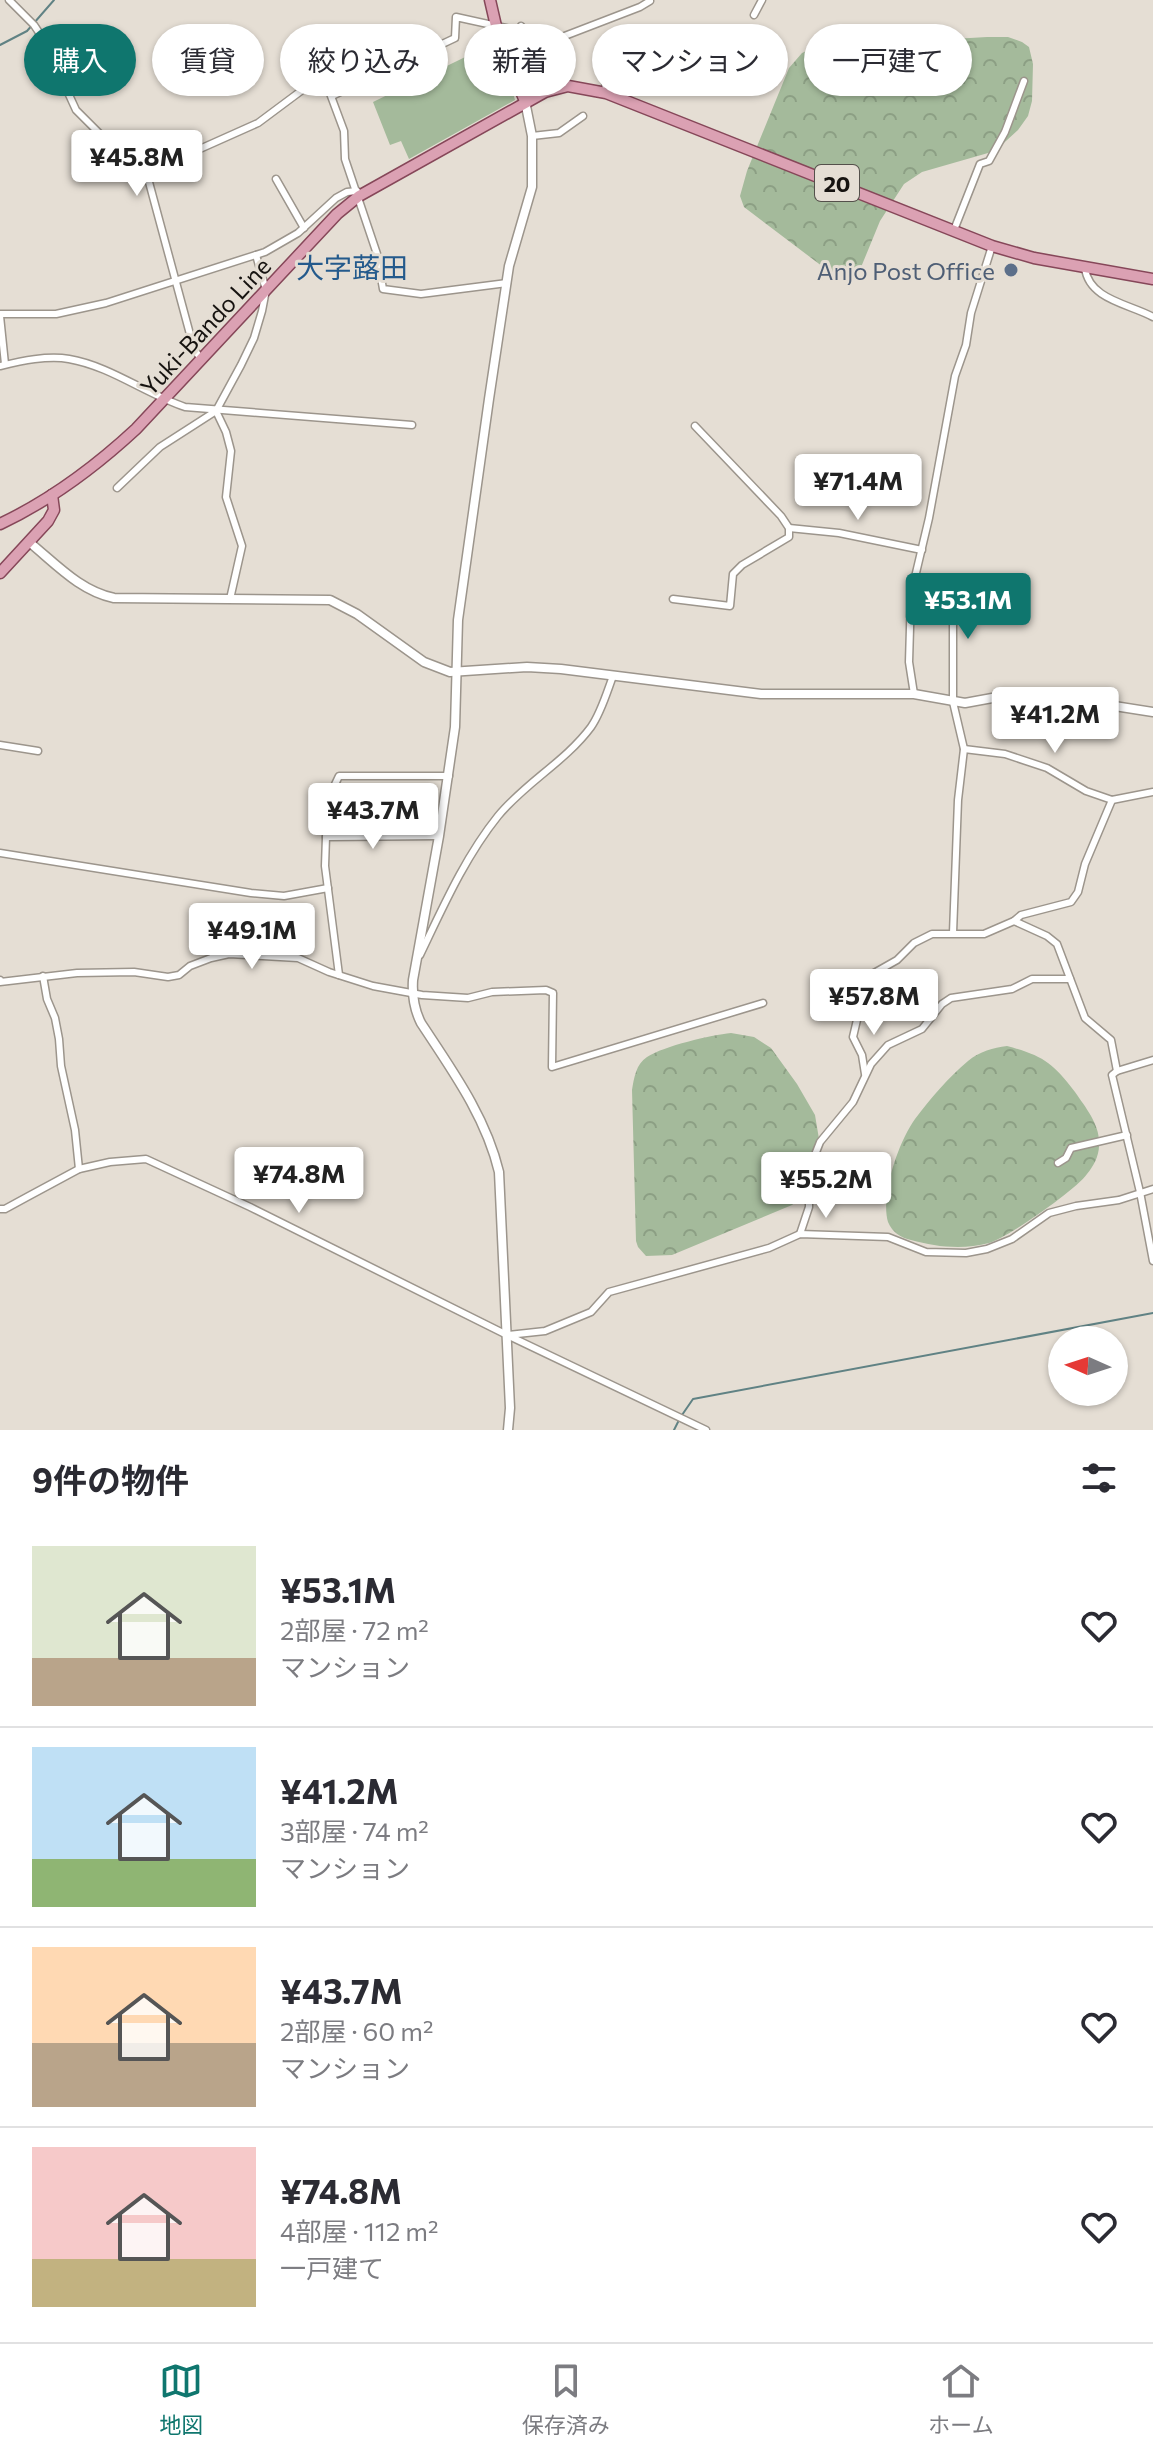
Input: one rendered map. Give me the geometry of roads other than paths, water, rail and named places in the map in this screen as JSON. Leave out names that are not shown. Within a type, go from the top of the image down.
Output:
[{"type":"main road","points":[[490,0],[495,24]]},
{"type":"main road","name":"Yuki-Bando Line","points":[[0,524],[52,495],[108,455],[164,400],[358,193],[525,101],[562,87],[592,89]]},
{"type":"main road","points":[[523,96],[525,101]]},
{"type":"main road","name":"Yuki-Bando Line","points":[[614,96],[992,246],[1025,256],[1153,279]]},
{"type":"main road","points":[[0,573],[52,516],[52,495]]},
{"type":"street","points":[[9,0],[44,40],[76,110],[106,140],[131,141],[137,147],[194,349],[201,359]]},
{"type":"street","points":[[754,15],[762,0]]},
{"type":"street","points":[[576,32],[650,1]]},
{"type":"street","points":[[448,41],[455,38],[456,17],[490,24]]},
{"type":"street","points":[[954,230],[980,164],[989,161],[1005,132],[1024,81]]},
{"type":"street","points":[[146,173],[258,123],[294,96]]},
{"type":"street","points":[[332,96],[344,131],[346,165],[377,254],[383,289],[421,294],[507,283]]},
{"type":"street","points":[[508,1430],[510,1415],[501,1185],[496,1162],[479,1115],[417,1013],[412,993],[449,776],[455,727],[458,620],[509,266],[532,187],[532,136],[525,101]]},
{"type":"street","points":[[532,136],[559,133],[583,116]]},
{"type":"street","points":[[276,179],[304,228]]},
{"type":"street","points":[[358,193],[347,192],[336,198],[304,228],[265,252],[106,303],[56,314],[0,315],[3,365],[49,358],[68,359],[101,369],[185,407],[412,425]]},
{"type":"street","points":[[914,694],[909,662],[911,594],[955,376],[992,246]]},
{"type":"street","points":[[117,488],[160,447],[216,411],[254,338],[266,290],[256,255]]},
{"type":"street","points":[[1085,268],[1096,290],[1153,317]]},
{"type":"street","points":[[216,411],[231,451],[226,497],[242,546],[230,599]]},
{"type":"street","points":[[673,599],[730,606],[733,574],[742,565],[789,537],[789,528],[781,516],[695,426]]},
{"type":"street","points":[[789,528],[839,533],[922,550]]},
{"type":"street","points":[[29,542],[84,588],[114,598],[330,600],[357,614],[440,670],[456,672],[527,667],[761,694],[914,694],[965,703],[1014,694],[1038,694],[1153,712]]},
{"type":"street","points":[[911,594],[953,600],[953,702],[964,749],[958,800],[953,933]]},
{"type":"street","points":[[416,963],[457,880],[487,831],[526,788],[566,755],[593,725],[613,676]]},
{"type":"street","points":[[0,745],[38,751]]},
{"type":"street","points":[[964,749],[1005,754],[1047,768],[1086,791],[1112,800],[1153,792]]},
{"type":"street","points":[[339,975],[325,866],[330,795],[339,776],[449,776]]},
{"type":"street","points":[[865,1074],[862,1055],[853,1037],[867,977],[897,960],[914,943],[932,934],[984,934],[1021,915],[1069,904],[1078,892],[1085,864],[1112,800]]},
{"type":"street","points":[[326,837],[439,836]]},
{"type":"street","points":[[0,853],[251,893],[284,896],[328,888]]},
{"type":"street","points":[[1014,921],[1057,944],[1085,1018],[1111,1040],[1117,1071]]},
{"type":"street","points":[[0,980],[134,972],[168,977],[179,975],[190,966],[211,958],[229,954],[298,958],[373,986],[412,993],[468,998],[492,992],[550,991],[553,993],[552,1067],[763,1003]]},
{"type":"street","points":[[43,976],[59,1039],[79,1169]]},
{"type":"street","points":[[800,1234],[808,1212],[807,1186],[811,1161],[820,1142],[853,1102],[865,1074],[888,1045],[922,1029],[949,999],[1012,989],[1032,979],[1070,979]]},
{"type":"street","points":[[1153,1060],[1112,1075],[1153,1261]]},
{"type":"street","points":[[1058,1163],[1066,1158],[1071,1148],[1127,1135]]},
{"type":"street","points":[[0,1209],[79,1169],[146,1159],[706,1430]]},
{"type":"street","points":[[507,1335],[545,1331],[591,1312],[609,1292],[769,1248],[800,1234],[888,1237],[922,1252],[966,1253],[1003,1244],[1049,1213],[1119,1200],[1153,1189]]},
{"type":"waterway","points":[[0,45],[27,31],[54,0]]},
{"type":"waterway","points":[[682,1415],[693,1399],[1153,1313]]},
{"type":"waterway","points":[[674,1430],[679,1420]]},
{"type":"place","name":"Anjo Post Office","points":[[1011,270]]},
{"type":"district","name":"大字蕗田","points":[[352,267]]}]
